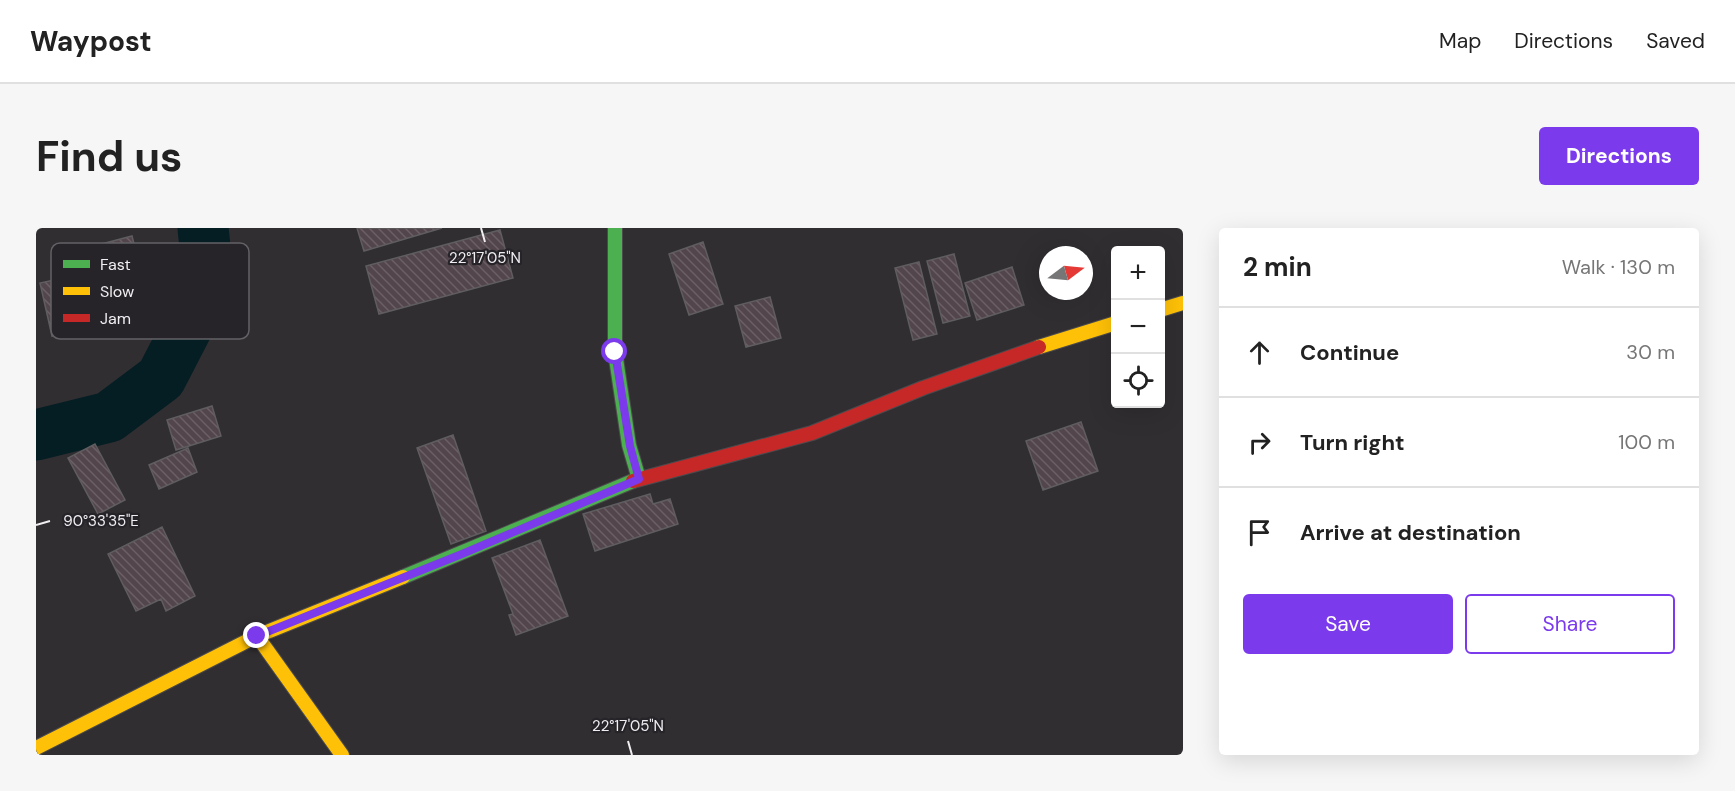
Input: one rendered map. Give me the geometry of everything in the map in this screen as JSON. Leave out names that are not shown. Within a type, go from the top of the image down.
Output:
[{"type":"main road","points":[[615,228],[615,352],[630,446],[639,479]]},
{"type":"main road","points":[[1165,309],[1183,303]]},
{"type":"main road","points":[[36,748],[257,636],[462,554],[639,479],[812,433],[1010,356],[1111,325]]},
{"type":"main road","points":[[257,636],[342,755]]},
{"type":"building","points":[[357,228],[442,228],[364,251]]},
{"type":"building","points":[[500,230],[513,278],[379,314],[366,266]]},
{"type":"building","points":[[132,236],[134,243],[105,243]]},
{"type":"building","points":[[703,242],[723,304],[689,315],[669,254]]},
{"type":"building","points":[[954,254],[970,316],[943,323],[927,261]]},
{"type":"building","points":[[919,262],[937,334],[913,340],[895,268]]},
{"type":"building","points":[[1012,267],[1024,305],[977,320],[965,283]]},
{"type":"building","points":[[51,281],[51,332],[40,283]]},
{"type":"building","points":[[770,297],[781,338],[746,347],[735,306]]},
{"type":"building","points":[[212,406],[221,436],[176,450],[167,420]]},
{"type":"building","points":[[1081,422],[1098,471],[1043,490],[1026,441]]},
{"type":"building","points":[[453,435],[486,531],[451,544],[417,448]]},
{"type":"building","points":[[95,444],[125,500],[98,514],[68,458]]},
{"type":"building","points":[[188,448],[197,472],[159,489],[149,465]]},
{"type":"building","points":[[650,494],[653,504],[670,499],[678,524],[595,551],[583,514]]},
{"type":"building","points":[[162,527],[195,596],[166,611],[161,599],[136,611],[108,554]]},
{"type":"building","points":[[540,540],[568,616],[516,635],[509,615],[513,614],[492,558]]},
{"type":"waterway","points":[[203,228],[205,243]]},
{"type":"waterway","points":[[36,435],[109,417],[161,378],[181,339]]},
{"type":"traffic: fast","points":[[615,228],[615,352],[629,445],[639,479]]},
{"type":"traffic: fast","points":[[403,577],[633,481]]},
{"type":"traffic: slow","points":[[1165,308],[1183,303]]},
{"type":"traffic: slow","points":[[1039,347],[1111,325]]},
{"type":"traffic: slow","points":[[36,748],[257,636],[403,577]]},
{"type":"traffic: slow","points":[[257,636],[342,755]]},
{"type":"traffic: jam","points":[[633,481],[812,433],[923,388],[1039,347]]},
{"type":"route","points":[[257,636],[462,554],[639,479],[630,446],[615,352]]}]
